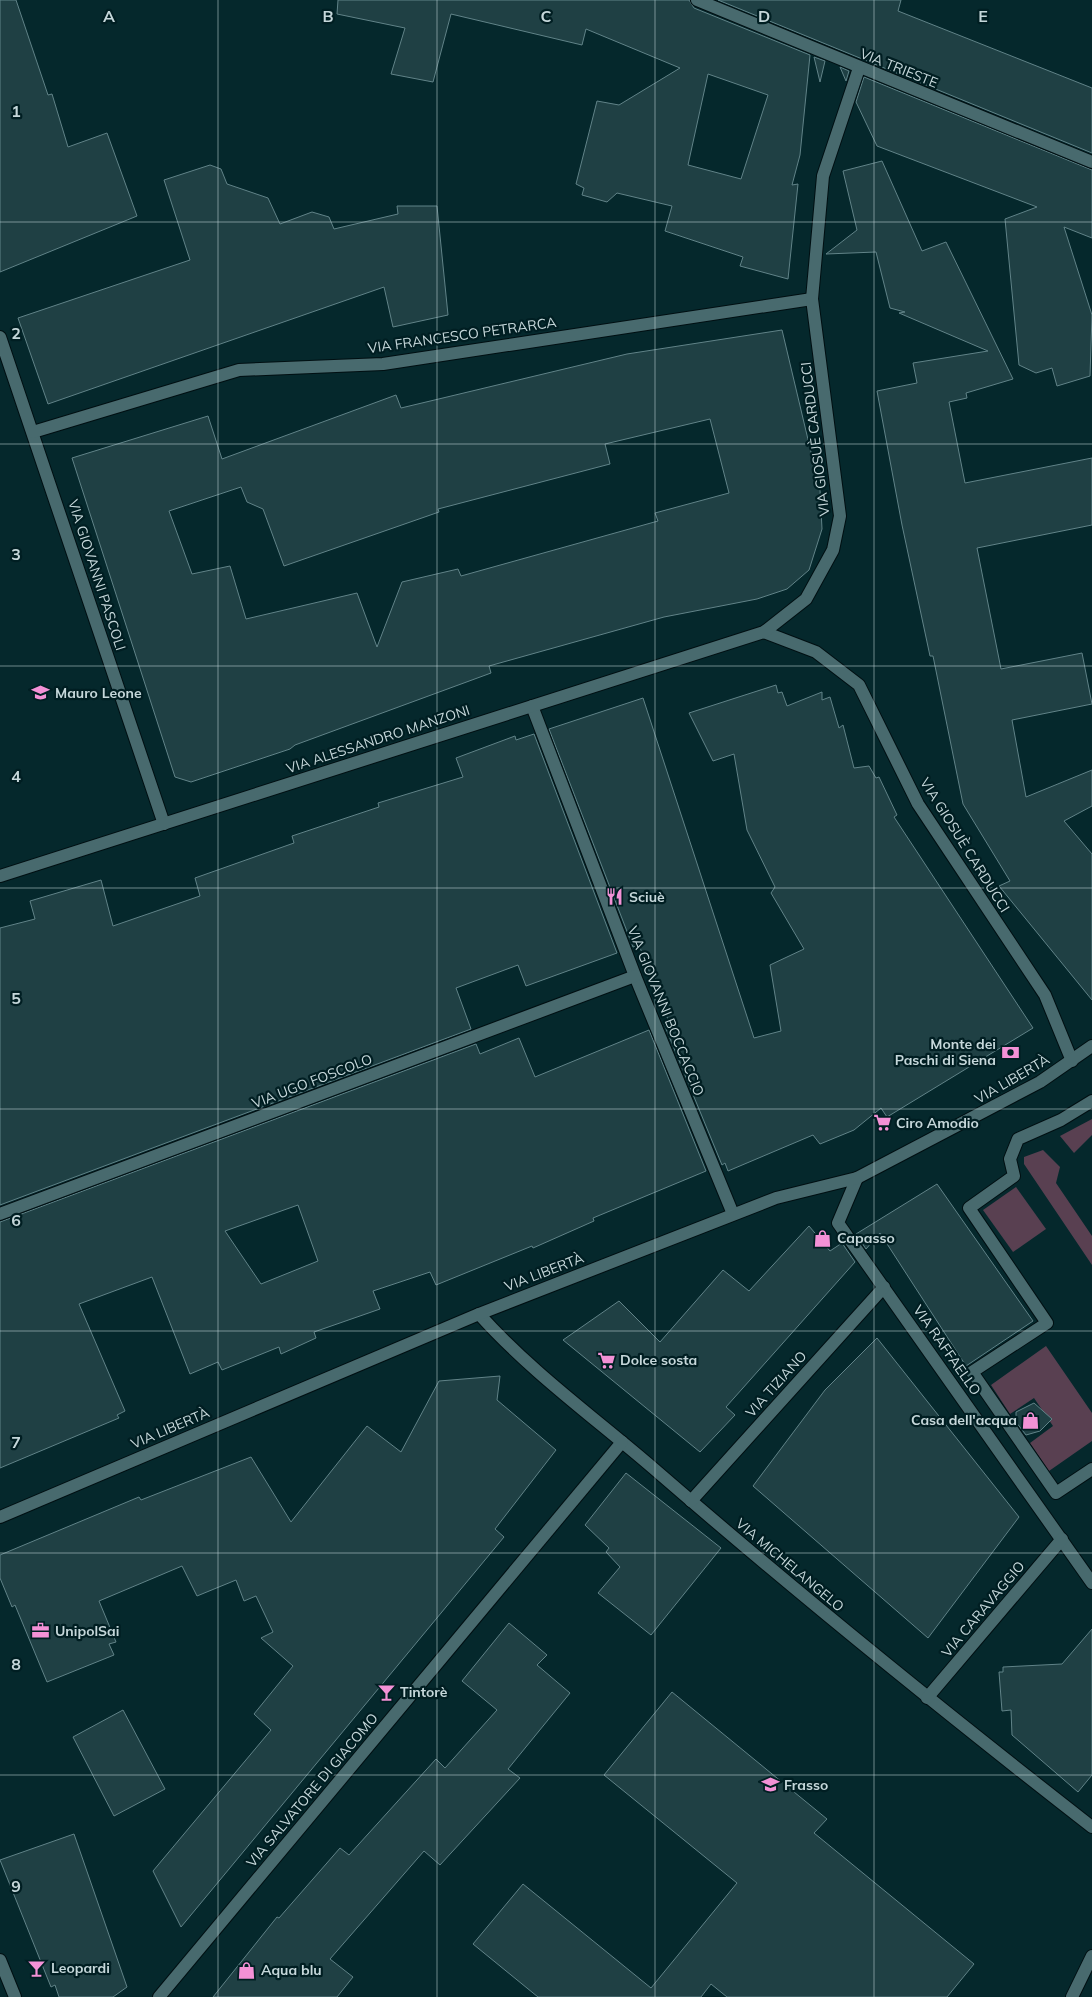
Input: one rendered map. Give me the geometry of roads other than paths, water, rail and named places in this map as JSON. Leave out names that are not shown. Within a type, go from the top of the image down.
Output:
[{"type":"street","name":"VIA TRIESTE","points":[[697,0],[1092,162]]},
{"type":"street","name":"VIA GIOSUÈ CARDUCCI","points":[[764,632],[806,600],[833,550],[840,516],[812,299],[823,176],[859,68]]},
{"type":"street","name":"VIA FRANCESCO PETRARCA","points":[[33,432],[239,370],[383,364],[812,299]]},
{"type":"street","name":"VIA GIOVANNI PASCOLI","points":[[0,337],[164,824]]},
{"type":"street","name":"VIA GIOSUÈ CARDUCCI","points":[[764,632],[816,652],[859,685],[918,804],[1045,995],[1072,1062]]},
{"type":"street","name":"VIA ALESSANDRO MANZONI","points":[[0,876],[764,632]]},
{"type":"street","name":"VIA GIOVANNI BOCCACCIO","points":[[532,706],[635,976],[733,1214]]},
{"type":"street","name":"VIA UGO FOSCOLO","points":[[0,1214],[635,976]]},
{"type":"street","name":"VIA LIBERTÀ","points":[[0,1517],[479,1314],[776,1198],[857,1178],[1032,1086],[1072,1062],[1092,1046]]},
{"type":"street","points":[[1092,1100],[1061,1120],[1018,1139],[1010,1159],[1014,1176],[970,1208],[1047,1323],[972,1372],[1056,1493],[1092,1469]]},
{"type":"street","name":"VIA RAFFAELLO","points":[[857,1178],[838,1223],[1092,1582]]},
{"type":"street","name":"VIA TIZIANO","points":[[691,1501],[884,1287]]},
{"type":"street","name":"VIA MICHELANGELO","points":[[479,1314],[519,1356],[691,1501],[927,1698],[1092,1828]]},
{"type":"street","name":"VIA SALVATORE DI GIACOMO","points":[[158,1997],[622,1442]]},
{"type":"street","name":"VIA CARAVAGGIO","points":[[927,1698],[1062,1539]]},
{"type":"street","points":[[1072,1997],[1092,1956]]},
{"type":"street","points":[[0,1960],[15,1997]]},
{"type":"place","name":"Mauro Leone","points":[[41,693]]},
{"type":"place","name":"Sciuè","points":[[615,897]]},
{"type":"place","name":"Monte dei Paschi di Siena","points":[[1010,1052]]},
{"type":"place","name":"Ciro Amodio","points":[[882,1123]]},
{"type":"place","name":"Capasso","points":[[823,1238]]},
{"type":"place","name":"Dolce sosta","points":[[606,1360]]},
{"type":"place","name":"Casa dell'acqua","points":[[1031,1420]]},
{"type":"place","name":"UnipolSai","points":[[41,1631]]},
{"type":"place","name":"Tintorè","points":[[386,1692]]},
{"type":"place","name":"Frasso","points":[[770,1785]]},
{"type":"place","name":"Leopardi","points":[[37,1968]]},
{"type":"place","name":"Aqua blu","points":[[247,1970]]}]
